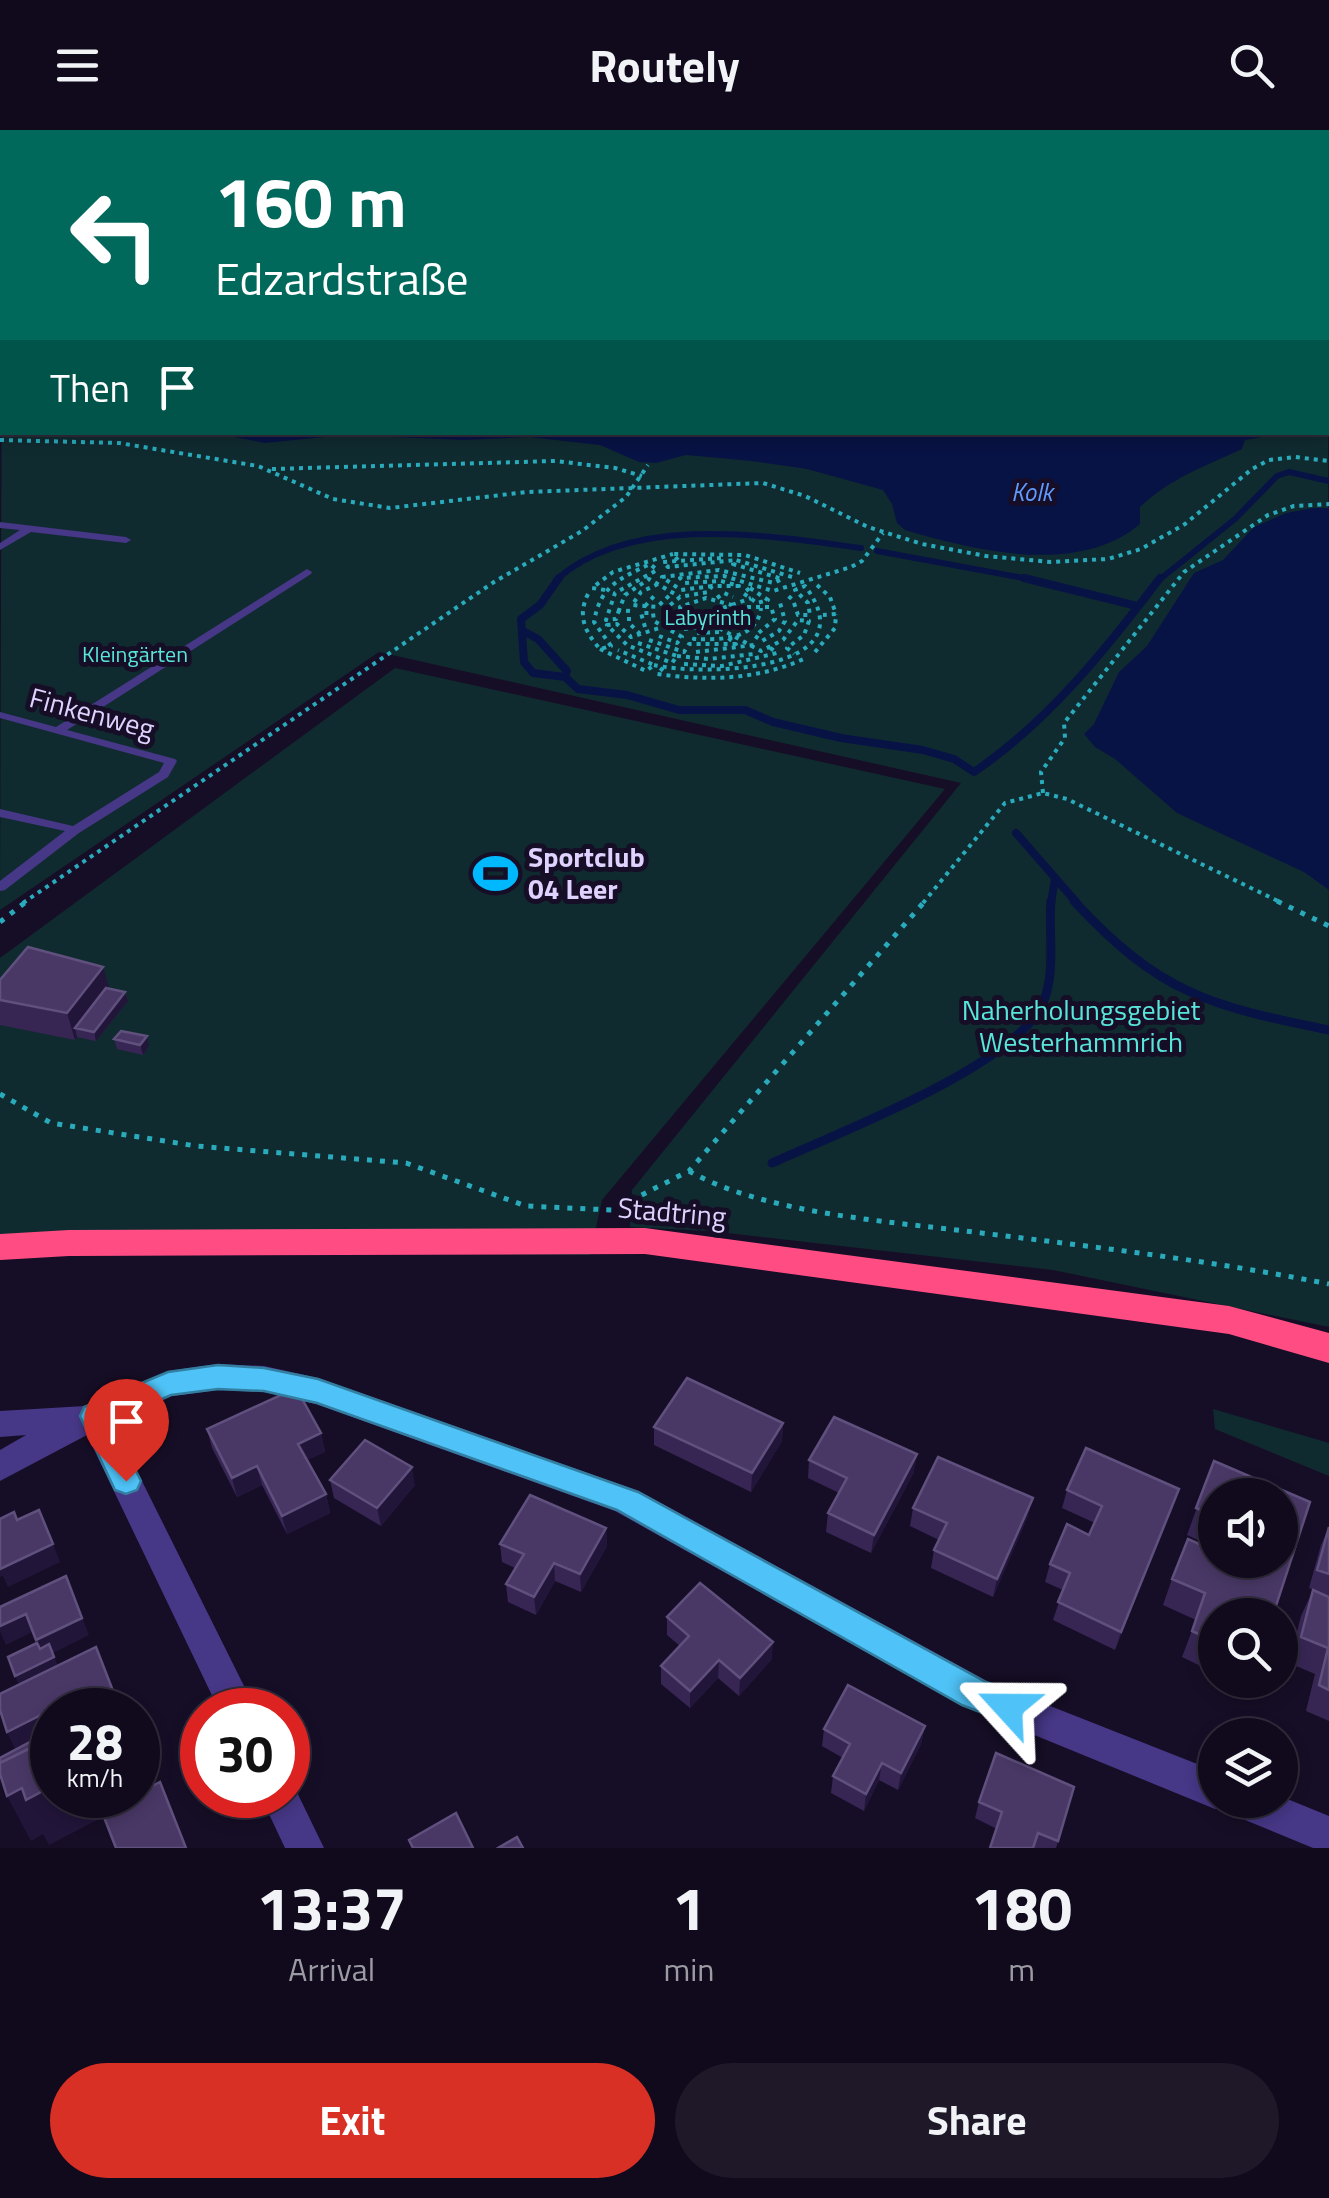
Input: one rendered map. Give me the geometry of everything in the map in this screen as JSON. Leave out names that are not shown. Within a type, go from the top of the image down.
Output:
[{"type":"highway","name":"Stadtring","points":[[0,1248],[69,1243],[645,1241],[1229,1320],[1329,1348]]},
{"type":"street","points":[[0,1468],[94,1416],[168,1384],[218,1377],[264,1379],[318,1391],[627,1501],[974,1694],[1198,1783]]},
{"type":"street","points":[[0,1424],[94,1416]]},
{"type":"street","points":[[94,1416],[227,1688]]},
{"type":"street","points":[[290,1818],[305,1848]]},
{"type":"street","points":[[1284,1818],[1329,1836]]},
{"type":"lane","points":[[0,525],[126,540]]},
{"type":"lane","points":[[0,547],[29,529]]},
{"type":"lane","points":[[60,730],[307,572]]},
{"type":"lane","name":"Finkenweg","points":[[0,715],[171,762],[164,774],[75,830]]},
{"type":"lane","points":[[0,813],[75,830]]},
{"type":"lane","points":[[0,887],[75,830]]},
{"type":"path","points":[[0,440],[119,443],[272,469],[333,499],[390,508],[487,495],[778,486],[807,495],[883,533],[1055,561],[1112,559],[1152,546],[1259,464],[1285,457],[1329,461]]},
{"type":"path","points":[[272,469],[303,465],[400,468],[580,462],[642,476]]},
{"type":"path","points":[[0,922],[34,894],[494,582],[549,552],[607,513],[633,488],[648,464]]},
{"type":"path","points":[[1043,793],[1040,772],[1065,738],[1064,723],[1096,689],[1176,578],[1258,518],[1280,509],[1329,504]]},
{"type":"path","points":[[736,560],[732,564],[782,579],[774,583],[735,572],[706,570],[662,576],[682,590],[739,586],[685,583],[680,578],[724,576],[773,590],[851,567],[862,561],[883,533]]},
{"type":"path","points":[[673,554],[678,560]]},
{"type":"path","points":[[605,590],[592,588],[613,572],[673,554],[745,555],[800,573]]},
{"type":"path","points":[[721,558],[719,563],[668,567],[663,562],[721,558],[792,577]]},
{"type":"path","points":[[600,649],[612,646],[594,622],[593,612],[605,590],[632,571],[650,564],[657,570],[620,587],[605,609],[606,620],[616,619],[625,596],[650,579],[680,598]]},
{"type":"path","points":[[658,584],[641,592],[632,605],[657,607],[672,593]]},
{"type":"path","points":[[815,652],[835,628],[836,614],[830,598],[817,585]]},
{"type":"path","points":[[712,586],[708,592],[680,598],[669,606],[670,618],[680,616],[680,608],[692,599],[717,598],[732,605]]},
{"type":"path","points":[[618,650],[663,668],[693,672],[744,670],[794,654],[813,640],[823,625],[819,600],[805,586],[795,590],[808,603],[810,615],[798,614],[787,594],[778,597],[785,621],[762,641],[755,636],[769,628],[774,618],[772,607],[748,608],[748,618],[738,626],[730,622],[736,614]]},
{"type":"path","points":[[645,606],[657,593]]},
{"type":"path","points":[[588,594],[581,608],[581,620],[600,649],[646,671],[654,666]]},
{"type":"path","points":[[717,598],[724,594],[734,597]]},
{"type":"path","points":[[677,656],[672,663],[634,650],[614,636],[607,625],[617,624],[632,637],[751,598]]},
{"type":"path","points":[[719,632],[697,633],[694,639],[738,635],[756,626],[760,608]]},
{"type":"path","points":[[618,610],[629,614],[629,623],[640,634]]},
{"type":"path","points":[[646,626],[641,613],[653,613],[661,628],[682,637],[676,642],[659,636]]},
{"type":"path","points":[[823,614],[836,614]]},
{"type":"path","points":[[684,630],[691,626],[723,625],[761,651],[784,640],[798,620],[809,622],[804,635],[786,648],[794,654]]},
{"type":"path","points":[[649,640],[684,652],[689,644],[736,644],[728,638]]},
{"type":"path","points":[[638,644],[677,656],[709,659],[754,654]]},
{"type":"path","points":[[696,652],[754,646]]},
{"type":"path","points":[[684,664],[749,662],[777,653],[768,647]]},
{"type":"path","points":[[663,668],[658,674],[727,679],[762,673],[806,658]]},
{"type":"path","points":[[0,1094],[51,1123],[196,1146],[406,1163],[526,1206],[612,1210],[689,1171],[900,934],[980,829],[1005,804],[1024,795],[1043,793],[1068,798],[1329,926]]},
{"type":"path","points":[[689,1171],[712,1184],[779,1202],[872,1219],[1229,1264],[1329,1284]]},
{"type":"green space","name":"Naherholungsgebiet Westerhammrich","points":[[1,435],[1328,435],[1329,1327],[1053,1270],[710,1231],[630,1227],[632,1190],[961,783],[379,652],[0,910]]},
{"type":"green space","name":"Sportclub 04 Leer","points":[[395,668],[945,789],[602,1200],[590,1255],[69,1252],[0,1257],[0,958]]},
{"type":"green space","points":[[1213,1409],[1329,1443],[1329,1476],[1215,1429]]},
{"type":"water","name":"Kolk","points":[[102,435],[344,435],[265,443],[234,437]]},
{"type":"water","name":"Kolk","points":[[344,435],[1273,435],[1245,440],[1242,449],[1164,488],[1140,507],[1140,524],[1115,540],[1088,550],[1058,554],[994,551],[905,530],[897,523],[883,490],[807,469],[686,455],[656,463],[639,462],[600,445],[529,437],[464,440]]},
{"type":"water","points":[[1329,508],[1329,890],[1304,872],[1177,813],[1084,734],[1094,724],[1119,672],[1147,646],[1194,573],[1223,560],[1254,527],[1286,513]]},
{"type":"building","points":[[28,947],[103,967],[67,1013],[0,1000],[0,980]]},
{"type":"building","points":[[106,988],[125,992],[94,1032],[75,1028]]},
{"type":"building","points":[[121,1031],[147,1036],[140,1045],[114,1039]]},
{"type":"building","points":[[687,1378],[783,1423],[752,1473],[654,1427]]},
{"type":"building","points":[[296,1388],[321,1433],[298,1444],[326,1494],[282,1516],[257,1466],[232,1478],[207,1429]]},
{"type":"building","points":[[834,1417],[917,1454],[874,1535],[828,1513],[847,1478],[809,1460]]},
{"type":"building","points":[[365,1440],[412,1467],[377,1508],[330,1480]]},
{"type":"building","points":[[1086,1448],[1179,1489],[1121,1632],[1058,1602],[1070,1573],[1050,1564],[1067,1524],[1089,1535],[1102,1506],[1067,1490]]},
{"type":"building","points":[[938,1457],[1033,1498],[997,1579],[934,1550],[947,1523],[913,1508]]},
{"type":"building","points":[[1214,1461],[1254,1478],[1207,1478]]},
{"type":"building","points":[[530,1495],[606,1528],[580,1574],[554,1563],[534,1597],[506,1584],[524,1554],[500,1544]]},
{"type":"building","points":[[1298,1497],[1310,1502],[1298,1539]]},
{"type":"building","points":[[39,1510],[53,1544],[0,1569],[0,1519],[14,1512],[17,1520]]},
{"type":"building","points":[[1329,1527],[1329,1574],[1317,1570]]},
{"type":"building","points":[[1188,1539],[1198,1543],[1198,1578],[1285,1578],[1279,1598],[1203,1598],[1205,1593],[1172,1579]]},
{"type":"building","points":[[66,1576],[82,1618],[36,1640],[26,1614],[0,1626],[0,1607]]},
{"type":"building","points":[[700,1583],[773,1642],[740,1678],[719,1660],[690,1691],[661,1666],[689,1636],[667,1617]]},
{"type":"building","points":[[1313,1590],[1329,1597],[1329,1690],[1319,1685],[1328,1648],[1301,1637]]},
{"type":"building","points":[[37,1643],[40,1649],[49,1644],[54,1657],[15,1676],[8,1657]]},
{"type":"building","points":[[96,1647],[112,1688],[30,1688],[30,1720],[7,1732],[0,1694]]},
{"type":"building","points":[[848,1685],[925,1726],[901,1773],[882,1763],[866,1794],[833,1776],[850,1744],[824,1729]]},
{"type":"building","points":[[30,1742],[30,1748],[0,1763],[0,1758]]},
{"type":"building","points":[[30,1748],[30,1798],[26,1800],[22,1788],[7,1796],[0,1763]]},
{"type":"building","points":[[996,1753],[1074,1787],[1058,1841],[1038,1833],[1033,1848],[990,1848],[1002,1812],[979,1802]]},
{"type":"building","points":[[160,1782],[186,1848],[116,1848],[104,1818],[160,1818]]},
{"type":"building","points":[[456,1813],[473,1848],[413,1848],[409,1840]]},
{"type":"building","points":[[517,1837],[523,1848],[498,1848]]},
{"type":"waterway","points":[[1159,580],[1235,519],[1277,476],[1289,472],[1329,481]]},
{"type":"waterway","points":[[556,580],[587,559],[623,545],[662,537],[745,535],[861,548]]},
{"type":"waterway","points":[[877,551],[1026,579]]},
{"type":"waterway","points":[[559,578],[540,605],[521,619],[524,662],[533,673],[565,677]]},
{"type":"waterway","points":[[565,677],[578,689],[627,695],[679,710],[745,710],[773,722],[841,738],[923,750],[954,759],[974,772],[1051,707],[1160,578]]},
{"type":"waterway","points":[[1026,579],[1034,580]]},
{"type":"waterway","points":[[1026,579],[1137,606]]},
{"type":"waterway","points":[[523,631],[538,639],[567,671],[565,677]]},
{"type":"waterway","points":[[1016,833],[1077,903]]},
{"type":"waterway","points":[[1051,903],[1055,879]]},
{"type":"waterway","points":[[1074,901],[1133,957],[1188,991],[1250,1013],[1329,1030]]},
{"type":"waterway","points":[[772,1163],[959,1076],[1023,1030],[1041,1007],[1049,982],[1051,903]]},
{"type":"place","name":"Sportclub 04 Leer","points":[[495,873]]},
{"type":"route","points":[[126,1481],[94,1416],[168,1384],[218,1377],[264,1379],[318,1391],[627,1501],[974,1694],[1008,1707]]},
{"type":"park label","name":"Labyrinth","points":[[708,617]]},
{"type":"park label","name":"Kleingärten","points":[[135,654]]}]
